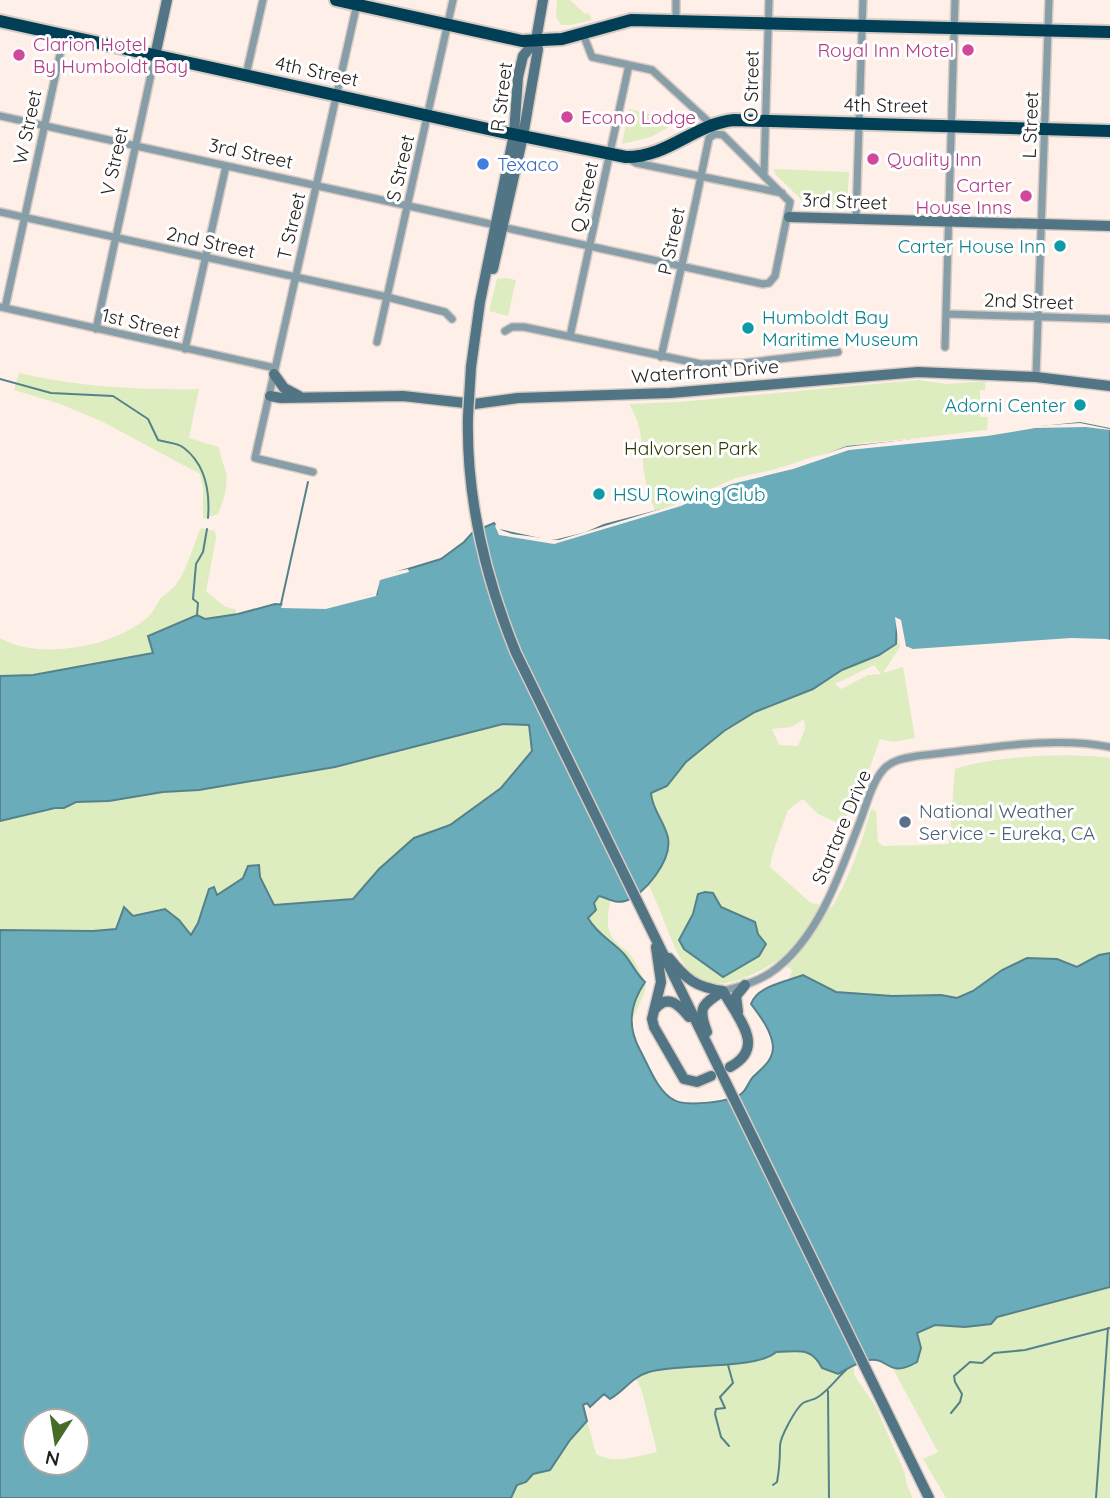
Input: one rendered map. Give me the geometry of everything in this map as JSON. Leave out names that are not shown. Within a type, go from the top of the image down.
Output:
[{"type":"highway","points":[[336,0],[357,2],[522,41],[562,39],[631,20],[1110,32]]},
{"type":"highway","name":"4th Street","points":[[0,22],[626,157],[643,157],[659,152],[734,120],[1110,131]]},
{"type":"main road","name":"V Street","points":[[155,56],[167,0]]},
{"type":"main road","name":"R Street","points":[[543,0],[536,40],[538,49],[478,324],[471,368],[468,424],[471,481],[478,534],[493,590],[516,653],[654,936]]},
{"type":"main road","name":"3rd Street","points":[[789,217],[1110,226]]},
{"type":"main road","points":[[275,371],[284,388],[303,398]]},
{"type":"main road","name":"Waterfront Drive","points":[[270,396],[411,396],[474,404],[518,398],[670,393],[918,372],[1036,377],[1110,386]]},
{"type":"main road","points":[[654,936],[684,976],[701,988],[723,992]]},
{"type":"main road","points":[[654,936],[661,982],[653,1024],[679,1073],[691,1082],[711,1076]]},
{"type":"main road","points":[[654,936],[929,1498]]},
{"type":"main road","points":[[740,1022],[735,1000],[745,985]]},
{"type":"main road","points":[[723,992],[749,1041],[745,1056],[730,1067]]},
{"type":"main road","points":[[718,1067],[703,1021],[702,1009],[705,1002],[723,992]]},
{"type":"main road","points":[[655,1009],[664,1001],[674,1002],[701,1033]]},
{"type":"street","points":[[246,75],[263,0]]},
{"type":"street","name":"S Street","points":[[377,342],[453,0]]},
{"type":"street","points":[[676,0],[676,21]]},
{"type":"street","name":"O Street","points":[[764,174],[769,0]]},
{"type":"street","points":[[856,219],[863,0]]},
{"type":"street","points":[[945,347],[955,0]]},
{"type":"street","name":"L Street","points":[[1036,377],[1049,0]]},
{"type":"street","name":"T Street","points":[[313,472],[254,458],[357,2]]},
{"type":"street","points":[[583,34],[592,57],[652,70],[783,193],[791,205],[789,217]]},
{"type":"street","name":"W Street","points":[[2,307],[25,217],[64,36]]},
{"type":"street","name":"V Street","points":[[96,329],[155,56]]},
{"type":"street","name":"Q Street","points":[[570,336],[629,65]]},
{"type":"street","name":"3rd Street","points":[[0,116],[763,284],[769,283],[775,276],[789,217]]},
{"type":"street","name":"P Street","points":[[661,357],[709,138],[714,129]]},
{"type":"street","name":"4th Street","points":[[626,157],[636,163],[783,193]]},
{"type":"street","points":[[186,349],[226,166]]},
{"type":"street","name":"2nd Street","points":[[0,212],[387,297],[445,312],[452,318]]},
{"type":"street","name":"1st Street","points":[[2,307],[275,371]]},
{"type":"street","name":"2nd Street","points":[[947,314],[1110,319]]},
{"type":"street","points":[[505,331],[512,327],[524,327],[690,363],[716,364],[838,352]]},
{"type":"street","name":"Startare Drive","points":[[723,992],[745,985],[776,968],[805,936],[836,881],[876,779],[885,767],[917,756],[1016,746],[1077,742],[1110,747]]},
{"type":"green space","points":[[557,0],[570,0],[585,14],[589,13],[592,20],[561,25],[556,17]]},
{"type":"green space","points":[[629,109],[680,121],[651,137],[622,144]]},
{"type":"green space","points":[[774,169],[849,172],[847,209],[809,207],[775,174]]},
{"type":"green space","points":[[497,279],[516,280],[508,316],[489,311]]},
{"type":"green space","points":[[19,373],[108,387],[199,389],[189,438],[219,447],[227,480],[218,514],[203,519],[200,474],[103,422],[60,404],[14,390]]},
{"type":"green space","name":"Halvorsen Park","points":[[918,380],[947,384],[986,381],[985,390],[980,390],[980,417],[988,417],[987,432],[863,443],[806,459],[655,511],[645,479],[640,432],[629,404],[679,402]]},
{"type":"green space","points":[[201,528],[215,531],[216,538],[206,591],[224,606],[236,610],[236,614],[275,604],[282,605],[281,608],[286,610],[326,609],[376,597],[380,580],[408,572],[408,569],[420,565],[421,567],[447,559],[478,534],[485,562],[368,605],[231,631],[159,652],[154,659],[0,703],[0,638],[35,649],[56,649],[98,643],[135,627],[149,616],[161,598],[181,577]]},
{"type":"green space","points":[[897,620],[900,647],[883,673],[903,667],[915,738],[893,742],[880,739],[864,784],[842,825],[818,814],[803,799],[788,810],[770,867],[811,903],[832,907],[855,859],[871,809],[876,811],[878,842],[883,846],[949,844],[955,769],[989,761],[1031,756],[1110,758],[1110,1044],[0,1407],[0,821],[64,808],[76,802],[522,711],[629,781]],"holes":[[[874,665],[881,674],[868,675],[841,689],[835,684]],[[804,719],[805,729],[798,746],[779,745],[772,729],[792,727]],[[649,886],[679,956],[690,972],[703,981],[721,984],[745,977],[777,961],[792,970],[788,981],[758,992],[751,1004],[768,1030],[773,1052],[742,1092],[734,1097],[697,1103],[673,1100],[659,1087],[642,1055],[630,1026],[645,991],[646,982],[631,956],[612,937],[608,923],[610,901],[636,896]]]},
{"type":"green space","points":[[1110,1263],[1110,1498],[946,1498],[923,1459],[938,1452],[893,1369],[875,1360],[869,1360],[854,1366],[854,1375],[875,1405],[913,1498],[334,1498],[600,1374]],"holes":[[[636,1378],[657,1452],[618,1459],[596,1454],[583,1405],[589,1405],[603,1393],[610,1399]]]},
{"type":"water","points":[[1080,423],[1110,429],[1110,643],[1090,640],[910,651],[903,642],[897,620],[896,644],[879,655],[842,670],[813,689],[755,712],[724,731],[686,762],[667,786],[651,793],[668,838],[666,856],[656,876],[641,892],[625,901],[618,902],[599,896],[594,903],[596,910],[588,918],[600,933],[624,954],[645,982],[633,1008],[632,1025],[636,1043],[663,1091],[674,1100],[688,1103],[728,1099],[743,1092],[773,1052],[765,1024],[751,1004],[754,998],[766,989],[803,975],[836,992],[892,996],[941,995],[957,998],[1027,958],[1057,959],[1077,967],[1099,955],[1110,953],[1110,1287],[997,1317],[991,1324],[965,1327],[935,1325],[917,1333],[921,1348],[917,1362],[907,1367],[894,1368],[881,1361],[869,1360],[838,1374],[822,1368],[808,1353],[797,1351],[776,1352],[766,1358],[735,1364],[649,1372],[638,1377],[610,1399],[604,1394],[590,1407],[587,1403],[583,1405],[587,1421],[570,1440],[550,1470],[533,1474],[526,1482],[517,1485],[511,1498],[0,1498],[0,930],[116,929],[124,907],[133,916],[165,909],[179,920],[191,935],[198,923],[209,889],[214,887],[217,895],[243,878],[248,866],[259,865],[260,877],[274,905],[353,899],[379,869],[414,838],[450,825],[501,788],[532,751],[529,725],[503,724],[335,767],[199,790],[163,792],[109,801],[76,802],[64,808],[0,821],[0,676],[33,675],[153,653],[148,636],[197,615],[205,619],[275,604],[326,608],[377,594],[378,578],[441,559],[473,532],[494,523],[499,530],[545,540],[558,540],[680,505],[737,481],[796,466],[847,447]]},
{"type":"water","points":[[713,893],[721,907],[755,922],[758,934],[766,944],[759,956],[723,977],[684,949],[679,940],[693,914],[698,894]]},
{"type":"pier","points":[[1080,423],[1110,430],[1086,427],[1036,428],[987,436],[849,450],[793,469],[732,484],[681,506],[554,544],[499,535],[495,526],[496,524],[501,530],[512,534],[559,540],[674,505],[736,478],[785,467],[846,447],[1035,424]]},
{"type":"pier","points":[[408,569],[409,572],[380,580],[376,596],[326,609],[281,608],[283,603],[328,604],[373,594],[377,575]]},
{"type":"pier","points":[[895,617],[901,620],[906,646],[913,649],[1071,638],[1106,639],[1110,640],[1110,647],[1077,643],[909,654],[900,643],[899,633],[899,646]]},
{"type":"waterway","points":[[0,379],[51,393],[113,396],[148,419],[158,440],[181,446],[202,471],[207,489],[208,518]]},
{"type":"waterway","points":[[281,604],[308,482]]},
{"type":"waterway","points":[[197,615],[198,603],[193,599],[196,564],[203,552],[207,529]]},
{"type":"waterway","points":[[1096,1498],[1108,1328]]},
{"type":"waterway","points":[[951,1413],[960,1402],[962,1394],[954,1376],[970,1362],[982,1363],[994,1353],[1025,1350],[1110,1328]]},
{"type":"waterway","points":[[728,1365],[733,1383],[720,1397],[725,1408],[716,1409],[715,1414],[721,1437],[729,1446]]},
{"type":"waterway","points":[[773,1485],[777,1482],[781,1442],[793,1416],[803,1403],[822,1394],[846,1370]]},
{"type":"waterway","points":[[828,1391],[829,1498]]},
{"type":"place","name":"Royal Inn Motel","points":[[968,50]]},
{"type":"place","name":"Clarion Hotel By Humboldt Bay","points":[[19,55]]},
{"type":"place","name":"Econo Lodge","points":[[567,117]]},
{"type":"place","name":"Quality Inn","points":[[873,159]]},
{"type":"place","name":"Texaco","points":[[483,164]]},
{"type":"place","name":"Carter House Inns","points":[[1026,196]]},
{"type":"place","name":"Carter House Inn","points":[[1060,246]]},
{"type":"place","name":"Humboldt Bay Maritime Museum","points":[[748,328]]},
{"type":"place","name":"Adorni Center","points":[[1080,405]]},
{"type":"place","name":"HSU Rowing Club","points":[[599,494]]},
{"type":"place","name":"National Weather Service - Eureka, CA","points":[[905,822]]}]
